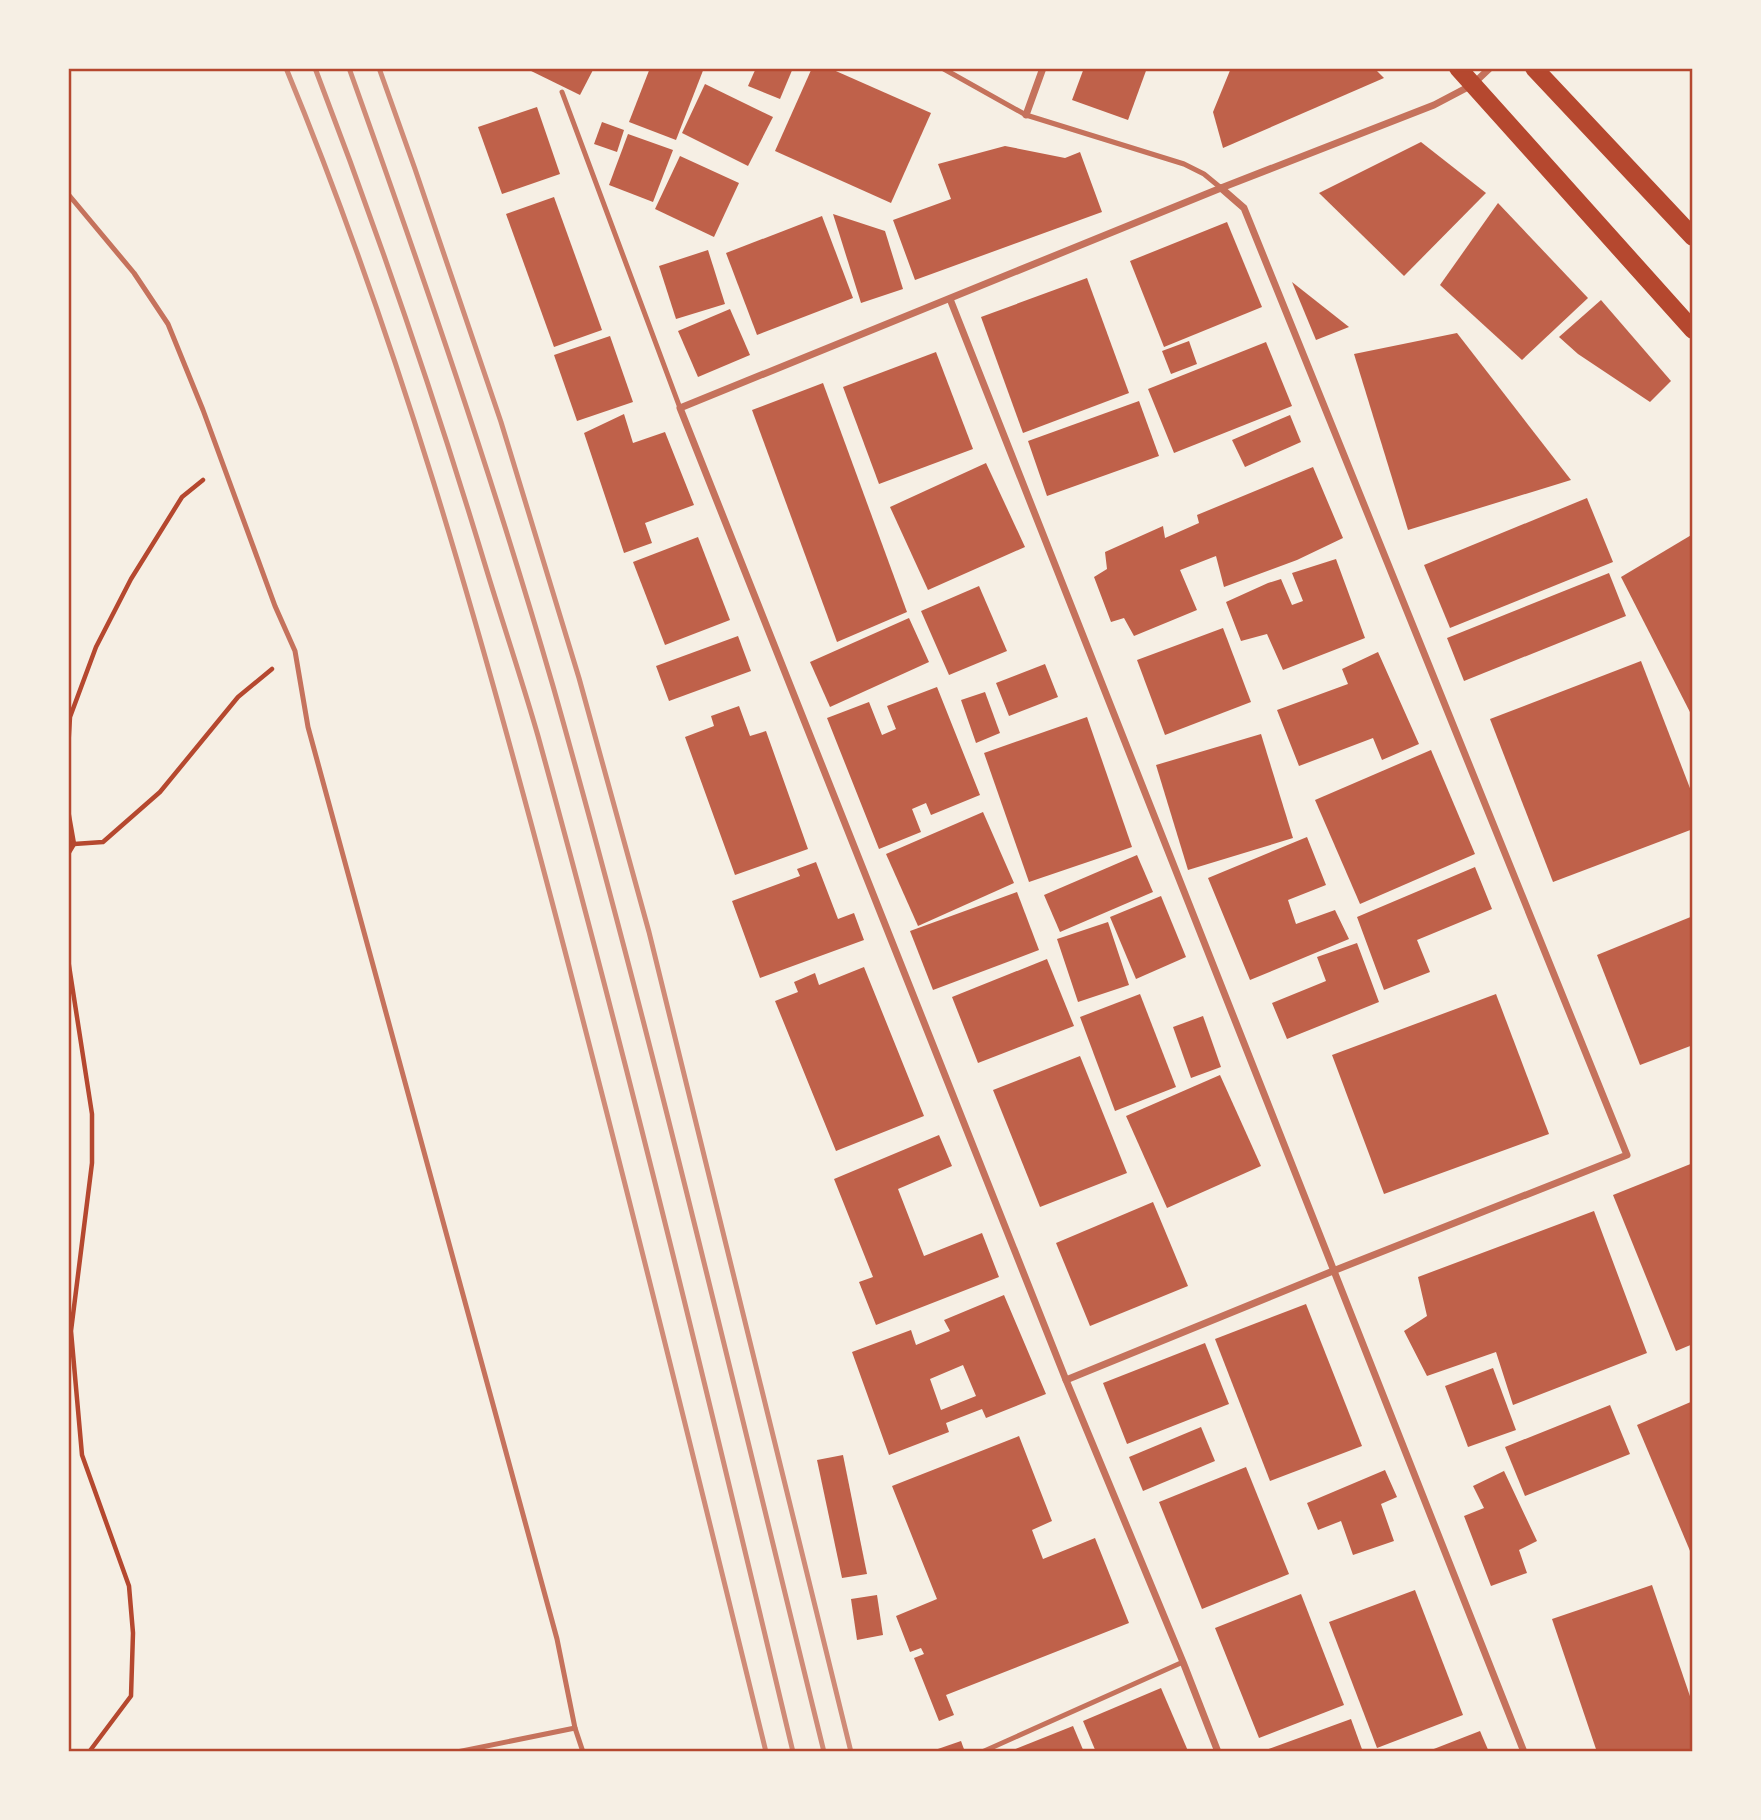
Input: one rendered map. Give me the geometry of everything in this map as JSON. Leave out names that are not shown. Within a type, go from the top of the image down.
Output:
[{"type":"main road","points":[[1458,68],[1693,330]]},
{"type":"main road","points":[[1534,68],[1693,237]]},
{"type":"street","points":[[1026,115],[1043,68]]},
{"type":"street","points":[[1218,1752],[1066,1380],[680,408],[1221,188],[1434,105],[1472,85],[1490,68]]},
{"type":"street","points":[[1066,1380],[1627,1155],[1244,208],[1221,188]]},
{"type":"street","points":[[950,299],[1524,1752]]},
{"type":"lane","points":[[942,68],[1026,115],[1184,164],[1204,174],[1221,188]]},
{"type":"lane","points":[[562,92],[680,408]]},
{"type":"lane","points":[[68,194],[134,273],[168,324],[275,606],[295,651],[308,727],[557,1639],[575,1728],[583,1752]]},
{"type":"lane","points":[[982,1752],[1183,1662]]},
{"type":"lane","points":[[457,1752],[575,1728]]},
{"type":"path","points":[[68,750],[71,717],[96,647],[131,579],[182,497],[223,464]]},
{"type":"path","points":[[71,843],[103,842],[160,792],[238,697],[295,651]]},
{"type":"path","points":[[68,810],[71,843],[68,854]]},
{"type":"path","points":[[68,959],[92,1114],[92,1163],[71,1331],[82,1454],[129,1586],[133,1633],[131,1696],[89,1752]]},
{"type":"building","points":[[525,68],[594,68],[580,95]]},
{"type":"building","points":[[650,68],[704,68],[676,140],[629,122]]},
{"type":"building","points":[[756,68],[793,68],[780,99],[748,86]]},
{"type":"building","points":[[812,68],[829,68],[931,113],[891,203],[775,151]]},
{"type":"building","points":[[1084,68],[1147,68],[1128,120],[1072,100]]},
{"type":"building","points":[[1231,68],[1374,68],[1384,78],[1223,148],[1213,112]]},
{"type":"building","points":[[705,84],[773,117],[748,166],[682,133]]},
{"type":"building","points":[[537,107],[560,174],[502,194],[478,127]]},
{"type":"building","points":[[602,122],[624,130],[617,152],[594,144]]},
{"type":"building","points":[[628,134],[673,150],[653,202],[609,185]]},
{"type":"building","points":[[1421,142],[1486,193],[1404,276],[1319,193]]},
{"type":"building","points":[[1005,146],[1065,158],[1080,152],[1102,212],[915,280],[893,220],[951,199],[938,164]]},
{"type":"building","points":[[680,156],[739,183],[714,237],[655,209]]},
{"type":"building","points":[[554,197],[602,330],[554,347],[506,214]]},
{"type":"building","points":[[1498,203],[1588,298],[1522,360],[1440,285]]},
{"type":"building","points":[[833,214],[885,231],[903,289],[861,303]]},
{"type":"building","points":[[822,216],[853,298],[757,335],[726,253]]},
{"type":"building","points":[[1227,222],[1262,307],[1164,347],[1130,261]]},
{"type":"building","points":[[708,250],[725,304],[676,319],[659,266]]},
{"type":"building","points":[[1087,278],[1129,393],[1023,433],[981,317]]},
{"type":"building","points":[[1292,282],[1349,327],[1316,340]]},
{"type":"building","points":[[1601,300],[1671,381],[1650,402],[1578,354],[1559,337]]},
{"type":"building","points":[[730,309],[750,355],[698,377],[678,331]]},
{"type":"building","points":[[1457,333],[1571,480],[1408,530],[1354,354]]},
{"type":"building","points":[[610,336],[633,402],[577,421],[554,355]]},
{"type":"building","points":[[1189,341],[1197,364],[1171,374],[1162,351]]},
{"type":"building","points":[[1266,342],[1292,406],[1174,453],[1148,389]]},
{"type":"building","points":[[936,352],[973,449],[879,484],[843,387]]},
{"type":"building","points":[[823,383],[907,612],[837,642],[752,410]]},
{"type":"building","points":[[1139,401],[1159,456],[1047,496],[1028,441]]},
{"type":"building","points":[[624,414],[633,443],[665,432],[694,505],[645,523],[652,543],[624,553],[584,433]]},
{"type":"building","points":[[1290,415],[1301,442],[1245,467],[1232,440]]},
{"type":"building","points":[[986,463],[1025,547],[928,590],[890,507]]},
{"type":"building","points":[[1313,467],[1343,538],[1297,560],[1224,587],[1216,556],[1180,570],[1197,610],[1134,636],[1124,618],[1111,622],[1094,577],[1107,569],[1105,552],[1163,526],[1165,538],[1199,523],[1197,515]]},
{"type":"building","points":[[1587,498],[1613,562],[1450,628],[1424,565]]},
{"type":"building","points":[[1693,534],[1693,718],[1621,577]]},
{"type":"building","points":[[698,537],[730,620],[665,645],[633,562]]},
{"type":"building","points":[[1336,559],[1365,638],[1283,670],[1267,634],[1241,641],[1226,602],[1281,579],[1292,605],[1303,601],[1292,573]]},
{"type":"building","points":[[1609,573],[1626,616],[1464,681],[1447,638]]},
{"type":"building","points":[[979,586],[1007,651],[949,675],[921,611]]},
{"type":"building","points":[[909,618],[929,662],[830,707],[810,662]]},
{"type":"building","points":[[1223,628],[1251,702],[1165,735],[1137,660]]},
{"type":"building","points":[[738,636],[751,671],[669,701],[656,666]]},
{"type":"building","points":[[1378,652],[1419,744],[1382,760],[1373,738],[1299,766],[1277,710],[1348,684],[1342,669]]},
{"type":"building","points":[[1641,661],[1693,796],[1693,829],[1553,882],[1490,719]]},
{"type":"building","points":[[1045,664],[1058,697],[1009,716],[996,683]]},
{"type":"building","points":[[937,687],[980,795],[931,815],[926,803],[912,809],[921,832],[879,849],[827,718],[869,702],[882,735],[896,729],[887,706]]},
{"type":"building","points":[[985,692],[1000,733],[976,743],[961,700]]},
{"type":"building","points":[[739,706],[750,736],[766,731],[808,849],[735,875],[685,737],[714,726],[711,716]]},
{"type":"building","points":[[1087,717],[1132,847],[1029,882],[984,753]]},
{"type":"building","points":[[1261,734],[1293,838],[1188,870],[1156,765]]},
{"type":"building","points":[[1431,750],[1475,854],[1360,904],[1315,800]]},
{"type":"building","points":[[983,812],[1014,883],[918,926],[886,854]]},
{"type":"building","points":[[1307,837],[1326,885],[1288,900],[1296,924],[1335,910],[1349,939],[1250,980],[1208,878]]},
{"type":"building","points":[[1137,855],[1153,892],[1060,932],[1044,895]]},
{"type":"building","points":[[816,862],[838,919],[854,913],[864,940],[760,978],[732,901],[800,876],[797,869]]},
{"type":"building","points":[[1475,867],[1492,909],[1417,940],[1430,972],[1384,990],[1357,917]]},
{"type":"building","points":[[1017,892],[1039,950],[933,990],[910,931]]},
{"type":"building","points":[[1161,896],[1186,957],[1136,979],[1110,917]]},
{"type":"building","points":[[1693,916],[1693,1045],[1640,1065],[1597,955]]},
{"type":"building","points":[[1108,922],[1129,985],[1078,1002],[1057,939]]},
{"type":"building","points":[[1357,943],[1379,1002],[1287,1039],[1272,1003],[1326,981],[1317,957]]},
{"type":"building","points":[[1047,959],[1074,1026],[978,1063],[952,997]]},
{"type":"building","points":[[864,967],[924,1116],[836,1151],[775,1001],[798,992],[794,982],[815,973],[819,985]]},
{"type":"building","points":[[1140,994],[1176,1087],[1115,1111],[1080,1017]]},
{"type":"building","points":[[1496,994],[1549,1134],[1384,1194],[1332,1055]]},
{"type":"building","points":[[1203,1016],[1221,1067],[1191,1078],[1173,1027]]},
{"type":"building","points":[[1080,1056],[1127,1173],[1040,1207],[993,1090]]},
{"type":"building","points":[[1220,1075],[1261,1166],[1167,1208],[1126,1116]]},
{"type":"building","points":[[939,1135],[952,1166],[898,1189],[924,1256],[982,1233],[999,1277],[876,1325],[859,1282],[873,1277],[834,1179]]},
{"type":"building","points":[[1693,1163],[1693,1344],[1676,1351],[1613,1195]]},
{"type":"building","points":[[1153,1202],[1188,1286],[1090,1326],[1056,1243]]},
{"type":"building","points":[[1594,1211],[1647,1353],[1513,1405],[1496,1352],[1427,1376],[1404,1331],[1427,1316],[1418,1277]]},
{"type":"building","points":[[1004,1295],[1046,1394],[986,1418],[982,1409],[946,1423],[949,1432],[889,1455],[852,1352],[911,1330],[916,1345],[950,1331],[944,1320]],"holes":[[[963,1365],[976,1396],[941,1410],[930,1379]]]},
{"type":"building","points":[[1306,1304],[1362,1446],[1270,1481],[1215,1339]]},
{"type":"building","points":[[1205,1343],[1229,1404],[1127,1444],[1103,1383]]},
{"type":"building","points":[[1493,1368],[1516,1430],[1468,1447],[1445,1386]]},
{"type":"building","points":[[1693,1401],[1693,1558],[1637,1425]]},
{"type":"building","points":[[1610,1405],[1630,1454],[1525,1496],[1505,1447]]},
{"type":"building","points":[[1201,1427],[1215,1461],[1143,1491],[1129,1457]]},
{"type":"building","points":[[1019,1436],[1052,1521],[1032,1530],[1043,1559],[1095,1538],[1129,1623],[946,1695],[954,1715],[939,1721],[914,1658],[924,1654],[921,1648],[910,1652],[896,1616],[937,1599],[892,1486]]},
{"type":"building","points":[[843,1455],[867,1574],[842,1578],[817,1460]]},
{"type":"building","points":[[1246,1467],[1289,1574],[1202,1609],[1159,1502]]},
{"type":"building","points":[[1385,1470],[1397,1497],[1381,1504],[1394,1541],[1353,1555],[1341,1521],[1318,1530],[1307,1503]]},
{"type":"building","points":[[1504,1471],[1537,1541],[1519,1550],[1527,1573],[1491,1586],[1464,1516],[1484,1508],[1473,1486]]},
{"type":"building","points":[[1652,1585],[1693,1705],[1693,1752],[1597,1752],[1552,1619]]},
{"type":"building","points":[[1415,1590],[1463,1715],[1377,1748],[1329,1622]]},
{"type":"building","points":[[1301,1594],[1344,1705],[1259,1738],[1215,1628]]},
{"type":"building","points":[[877,1595],[883,1635],[857,1640],[851,1599]]},
{"type":"building","points":[[1161,1688],[1188,1751],[1096,1752],[1083,1721]]},
{"type":"building","points":[[1351,1719],[1363,1752],[1263,1752],[1263,1751]]},
{"type":"building","points":[[1073,1726],[1084,1752],[1008,1752]]},
{"type":"building","points":[[1480,1731],[1489,1752],[1426,1752]]},
{"type":"building","points":[[961,1741],[965,1752],[932,1752],[932,1751]]},
{"type":"railway","points":[[286,68],[364,271],[399,375],[494,688],[606,1111],[766,1752]]},
{"type":"railway","points":[[315,68],[426,379],[538,736],[638,1116],[793,1752]]},
{"type":"railway","points":[[349,68],[456,376],[553,686],[625,951],[824,1752]]},
{"type":"railway","points":[[379,68],[501,422],[579,678],[649,932],[851,1752]]}]
